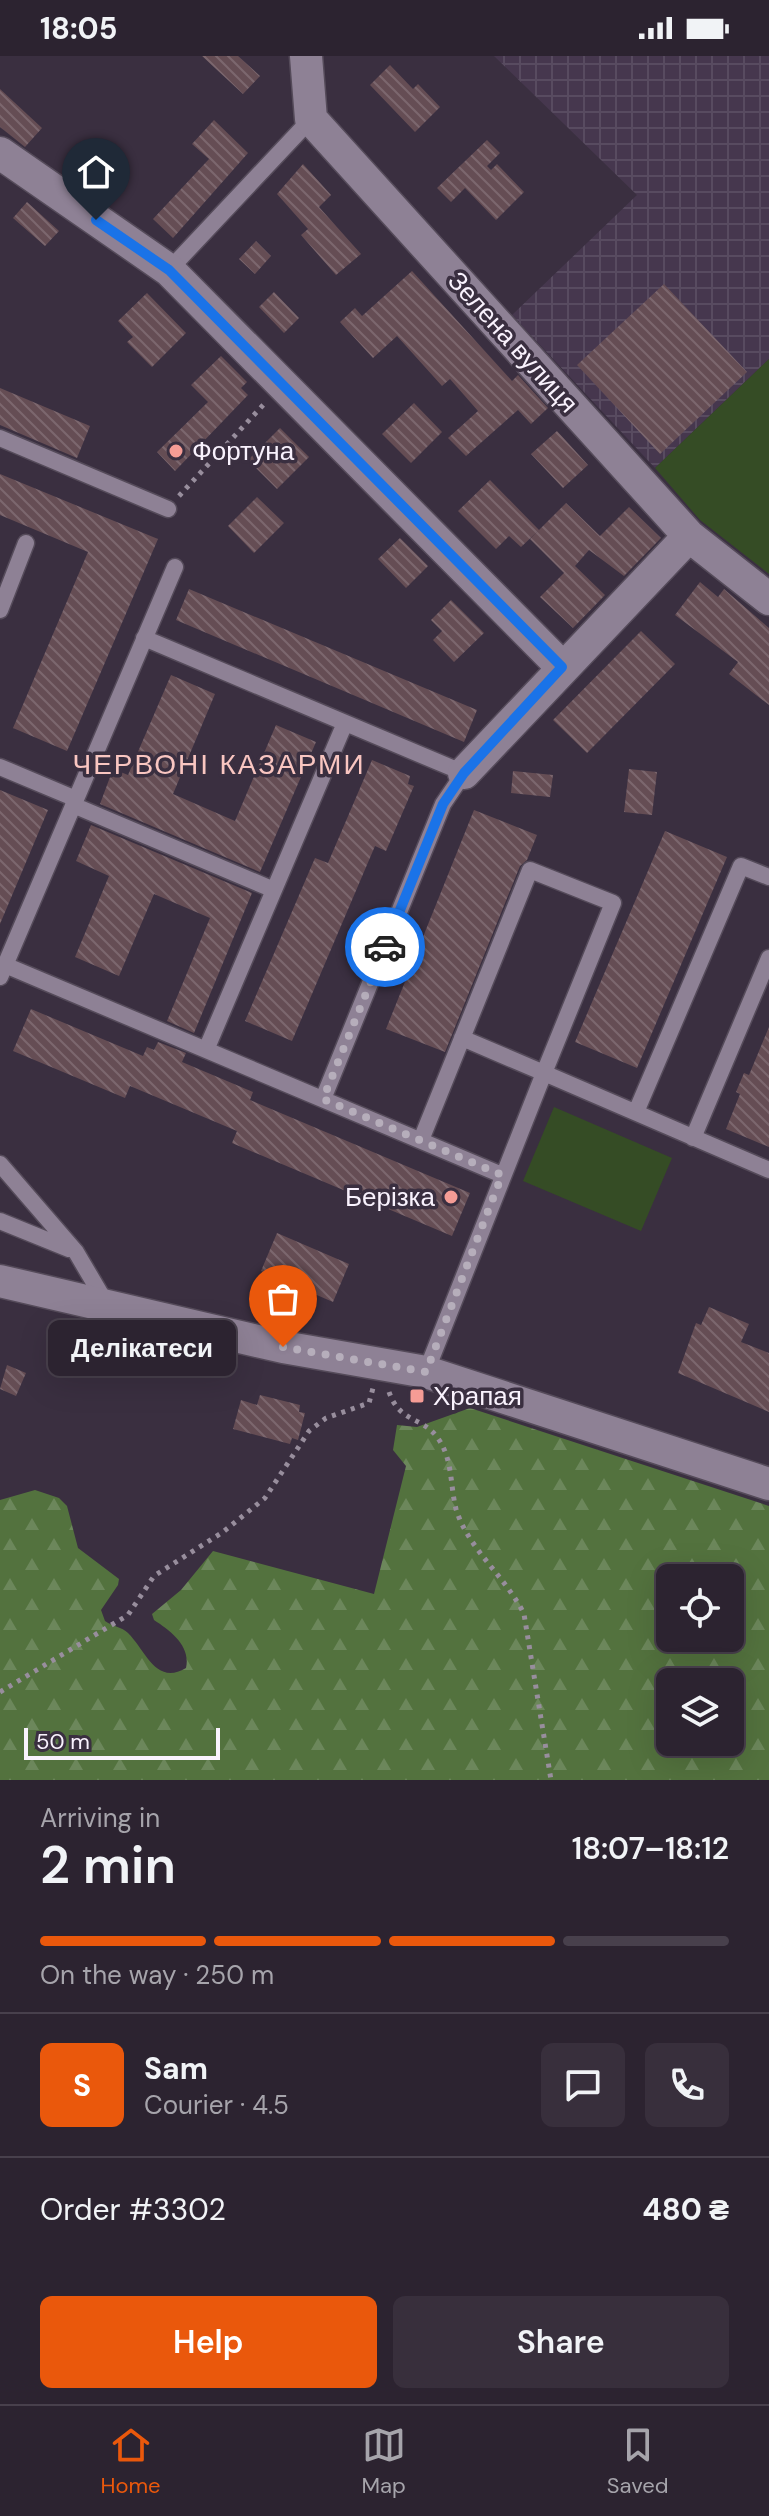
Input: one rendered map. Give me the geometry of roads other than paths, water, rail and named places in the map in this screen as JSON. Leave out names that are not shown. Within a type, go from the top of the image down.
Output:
[{"type":"street","points":[[306,56],[311,119]]},
{"type":"street","name":"Зелена вулиця","points":[[311,119],[689,536],[769,599]]},
{"type":"street","points":[[0,153],[169,270],[562,667]]},
{"type":"street","points":[[464,773],[689,536]]},
{"type":"street","points":[[0,1281],[283,1347],[426,1372],[769,1484]]},
{"type":"lane","points":[[169,270],[311,119]]},
{"type":"lane","points":[[0,438],[168,509]]},
{"type":"lane","points":[[0,610],[26,543]]},
{"type":"lane","points":[[175,567],[3,971],[206,1050],[502,1175]]},
{"type":"lane","points":[[144,638],[464,773],[443,804],[323,1099]]},
{"type":"lane","points":[[206,1050],[345,723]]},
{"type":"lane","points":[[0,767],[274,890]]},
{"type":"lane","points":[[636,1112],[741,866],[769,877]]},
{"type":"lane","points":[[421,1140],[530,870],[613,903],[426,1372]]},
{"type":"lane","points":[[693,1138],[769,958]]},
{"type":"lane","points":[[462,1038],[769,1170]]},
{"type":"lane","points":[[0,1164],[76,1252],[107,1304]]},
{"type":"lane","points":[[0,1221],[76,1252]]},
{"type":"place","name":"Фортуна","points":[[176,451]]},
{"type":"place","name":"Берізка","points":[[451,1197]]},
{"type":"place","name":"Делікатеси","points":[[283,1347]]},
{"type":"place","name":"Храпая","points":[[417,1396]]},
{"type":"district","name":"ЧЕРВОНІ КАЗАРМИ","points":[[219,764]]}]
